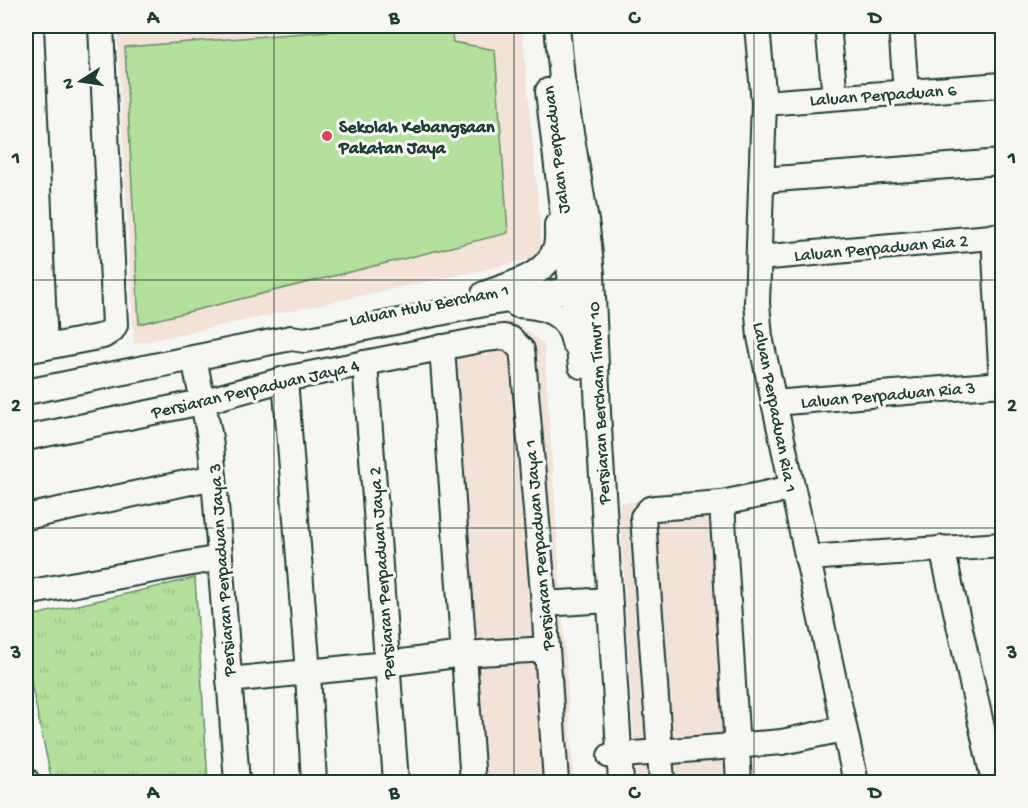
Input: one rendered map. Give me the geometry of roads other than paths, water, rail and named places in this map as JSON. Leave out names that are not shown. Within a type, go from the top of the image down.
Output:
[{"type":"street","points":[[31,26],[35,349],[103,336],[112,330],[115,320],[101,26]]},
{"type":"street","name":"Jalan Perpaduan","points":[[541,26],[561,135],[575,282]]},
{"type":"street","name":"Persiaran Bercham Timur 10","points":[[557,26],[561,135],[587,227],[595,313],[594,347],[604,600]]},
{"type":"street","name":"Laluan Perpaduan Ria 1","points":[[757,26],[764,103],[756,303],[760,337],[856,783]]},
{"type":"street","points":[[828,26],[835,97]]},
{"type":"street","points":[[901,26],[906,92]]},
{"type":"street","name":"Laluan Perpaduan 6","points":[[764,103],[1002,85]]},
{"type":"street","points":[[484,299],[540,272],[556,247],[561,135]]},
{"type":"street","points":[[762,180],[1002,162]]},
{"type":"street","points":[[998,236],[1002,384]]},
{"type":"street","name":"Laluan Perpaduan Ria 2","points":[[759,258],[998,236]]},
{"type":"street","points":[[575,282],[585,294],[594,347]]},
{"type":"street","name":"Persiaran Bercham Timur 10","points":[[575,282],[604,600],[615,755],[621,783]]},
{"type":"street","name":"Laluan Hulu Bercham 1","points":[[26,392],[291,338],[305,340],[484,299],[575,282]]},
{"type":"street","points":[[484,299],[540,306],[563,318],[572,333],[586,413]]},
{"type":"street","name":"Persiaran Perpaduan Jaya 1","points":[[485,339],[504,337],[517,344],[522,350],[544,604],[556,783]]},
{"type":"street","name":"Persiaran Perpaduan Jaya 4","points":[[26,438],[202,402],[285,379],[485,339]]},
{"type":"street","points":[[442,347],[473,783]]},
{"type":"street","name":"Persiaran Perpaduan Jaya 3","points":[[194,358],[210,438],[214,477],[237,783]]},
{"type":"street","name":"Persiaran Perpaduan Jaya 2","points":[[365,363],[396,783]]},
{"type":"street","points":[[285,379],[308,673],[314,783]]},
{"type":"street","name":"Laluan Perpaduan Ria 3","points":[[774,403],[1002,384]]},
{"type":"street","points":[[26,517],[214,477]]},
{"type":"street","points":[[662,783],[643,517],[646,512],[655,508],[722,503],[792,488]]},
{"type":"street","points":[[722,503],[739,783]]},
{"type":"street","points":[[807,558],[1002,545]]},
{"type":"street","points":[[942,548],[994,783]]},
{"type":"street","points":[[26,593],[220,558]]},
{"type":"street","points":[[544,604],[604,600]]},
{"type":"street","points":[[229,680],[464,654],[547,649]]},
{"type":"street","points":[[615,755],[782,742],[843,729]]},
{"type":"street","name":"Persiaran Bercham Timur 10","points":[[612,783],[615,755]]},
{"type":"place","name":"Sekolah Kebangsaan Pakatan Jaya","points":[[327,136]]}]
